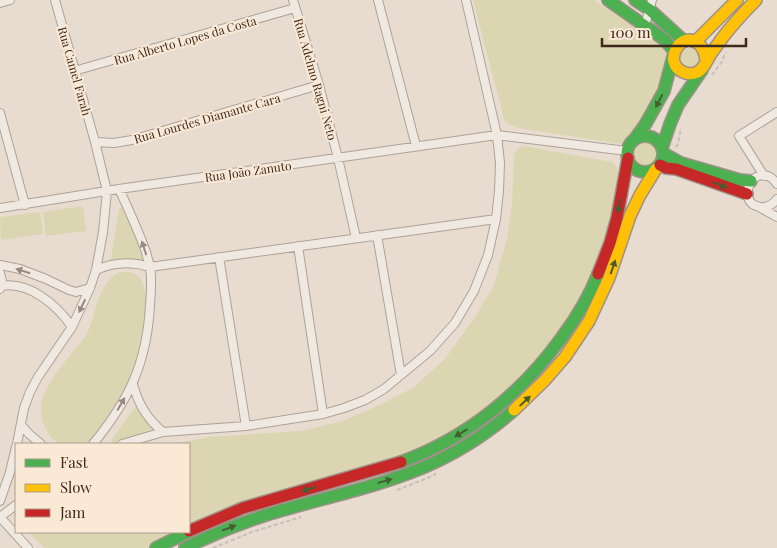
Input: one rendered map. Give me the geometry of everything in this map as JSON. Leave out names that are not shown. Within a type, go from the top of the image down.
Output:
[{"type":"main road","points":[[608,0],[665,40],[673,54],[676,68],[680,72],[692,74],[706,69]]},
{"type":"main road","points":[[635,0],[651,5],[690,41],[700,45],[706,55],[706,69]]},
{"type":"main road","points":[[190,531],[243,508],[388,467],[433,449],[498,408],[529,379],[564,336],[598,278],[617,218],[631,143],[646,125],[664,91],[673,54],[679,44],[690,41],[737,0]]},
{"type":"main road","points":[[185,548],[247,521],[392,480],[439,461],[506,418],[538,389],[554,371],[584,329],[608,280],[631,212],[665,152],[676,109],[685,94],[706,69],[731,27],[755,0]]},
{"type":"main road","points":[[634,140],[639,137],[650,136],[659,142],[665,152],[681,163],[740,180],[751,181]]},
{"type":"main road","points":[[628,155],[630,164],[638,171],[650,172],[658,167],[676,169],[748,194]]},
{"type":"main road","points":[[156,548],[186,533]]},
{"type":"street","points":[[0,3],[10,0]]},
{"type":"street","name":"Rua Camel Farah","points":[[16,443],[24,408],[30,392],[72,327],[90,288],[96,270],[103,232],[107,191],[55,0]]},
{"type":"street","points":[[378,0],[416,146]]},
{"type":"street","points":[[125,443],[163,432],[246,426],[323,414],[344,408],[365,400],[384,389],[430,351],[455,323],[474,290],[488,256],[496,218],[500,182],[497,135],[466,0]]},
{"type":"street","name":"Rua Alberto Lopes da Costa","points":[[74,71],[294,4]]},
{"type":"street","name":"Rua Adelmo Ragni Neto","points":[[294,4],[338,158],[356,238]]},
{"type":"street","points":[[645,25],[651,5]]},
{"type":"street","name":"Rua Lourdes Diamante Cara","points":[[95,142],[114,143],[132,140],[318,85]]},
{"type":"street","points":[[764,176],[739,136],[777,112]]},
{"type":"street","points":[[0,113],[25,205]]},
{"type":"street","name":"Rua João Zanuto","points":[[0,208],[119,189],[497,135],[628,155]]},
{"type":"street","points":[[777,183],[768,176],[760,176],[751,181],[747,189],[749,200],[777,218]]},
{"type":"street","points":[[94,443],[110,423],[133,384],[143,356],[149,325],[150,267],[140,236],[119,189]]},
{"type":"street","points":[[757,206],[768,206],[773,204],[777,198]]},
{"type":"street","points":[[96,270],[123,262],[150,267],[496,218]]},
{"type":"street","points":[[377,235],[401,375]]},
{"type":"street","points":[[298,246],[323,414]]},
{"type":"street","points":[[219,257],[246,426]]},
{"type":"street","points":[[0,265],[20,269],[69,290],[81,291],[90,288]]},
{"type":"street","points":[[0,273],[2,281],[0,287]]},
{"type":"street","points":[[38,294],[46,279]]},
{"type":"street","points":[[0,287],[6,285],[18,286],[38,294],[57,308],[72,327]]},
{"type":"street","points":[[133,384],[138,401],[147,416],[163,432]]},
{"type":"street","points":[[21,424],[40,443]]},
{"type":"street","name":"Rua Camel Farah","points":[[0,501],[15,450]]},
{"type":"street","points":[[15,506],[0,517],[28,548]]},
{"type":"path","points":[[706,69],[721,63],[729,47]]},
{"type":"path","points":[[665,152],[678,144],[681,127]]},
{"type":"path","points":[[390,492],[439,472]]},
{"type":"path","points":[[214,548],[252,532],[302,516]]},
{"type":"shaded area","points":[[473,0],[594,0],[663,45],[668,58],[663,85],[632,137],[621,144],[518,128],[505,122]]},
{"type":"shaded area","points":[[690,48],[697,51],[700,58],[697,65],[690,68],[683,65],[680,58],[683,51]]},
{"type":"shaded area","points":[[646,142],[654,146],[658,154],[654,162],[646,166],[638,162],[634,154],[638,146]]},
{"type":"shaded area","points":[[524,146],[612,162],[617,167],[620,183],[609,228],[593,274],[571,316],[541,358],[491,409],[424,450],[274,494],[190,526],[190,443],[178,443],[209,437],[301,431],[343,421],[414,387],[445,359],[477,314],[494,285],[507,239],[512,206],[514,154]]},
{"type":"shaded area","points":[[83,206],[86,231],[46,236],[43,212]]},
{"type":"shaded area","points":[[123,207],[139,240],[145,262],[130,259],[114,261],[111,259],[119,209]]},
{"type":"shaded area","points":[[40,212],[43,234],[1,240],[0,217]]},
{"type":"shaded area","points":[[120,272],[136,274],[143,285],[146,296],[143,341],[133,378],[109,420],[96,437],[84,443],[58,443],[50,435],[41,415],[44,394],[55,375],[87,334],[102,291],[112,277]]},
{"type":"shaded area","points":[[135,407],[139,409],[145,420],[154,429],[154,432],[118,443],[111,443]]},
{"type":"shaded area","points":[[174,533],[148,548],[45,548],[30,534]]},
{"type":"traffic: fast","points":[[608,0],[665,40],[674,51]]},
{"type":"traffic: fast","points":[[635,0],[650,10],[684,41]]},
{"type":"traffic: fast","points":[[634,140],[645,125],[664,91],[673,57]]},
{"type":"traffic: fast","points":[[662,148],[678,105],[702,70]]},
{"type":"traffic: fast","points":[[645,136],[652,137],[658,141],[662,147],[663,154],[662,161],[658,167],[652,171],[645,172],[638,171],[632,167],[628,161],[627,154],[628,147],[632,141],[638,137],[645,136]]},
{"type":"traffic: fast","points":[[663,153],[681,163],[740,180],[751,181]]},
{"type":"traffic: fast","points":[[401,462],[425,452],[470,427],[511,395],[546,357],[578,314],[598,274]]},
{"type":"traffic: fast","points":[[185,548],[256,518],[364,488],[422,468],[470,443],[514,410]]},
{"type":"traffic: fast","points":[[156,548],[186,533]]},
{"type":"traffic: slow","points":[[695,42],[737,0]]},
{"type":"traffic: slow","points":[[706,60],[701,46],[691,40],[680,44],[674,55],[674,62],[677,68],[687,74],[698,72],[728,30],[756,0]]},
{"type":"traffic: slow","points":[[514,410],[545,380],[565,357],[589,321],[609,278],[630,216],[656,169]]},
{"type":"traffic: jam","points":[[598,274],[617,218],[628,158]]},
{"type":"traffic: jam","points":[[660,165],[747,194]]},
{"type":"traffic: jam","points":[[190,531],[243,508],[401,462]]}]
